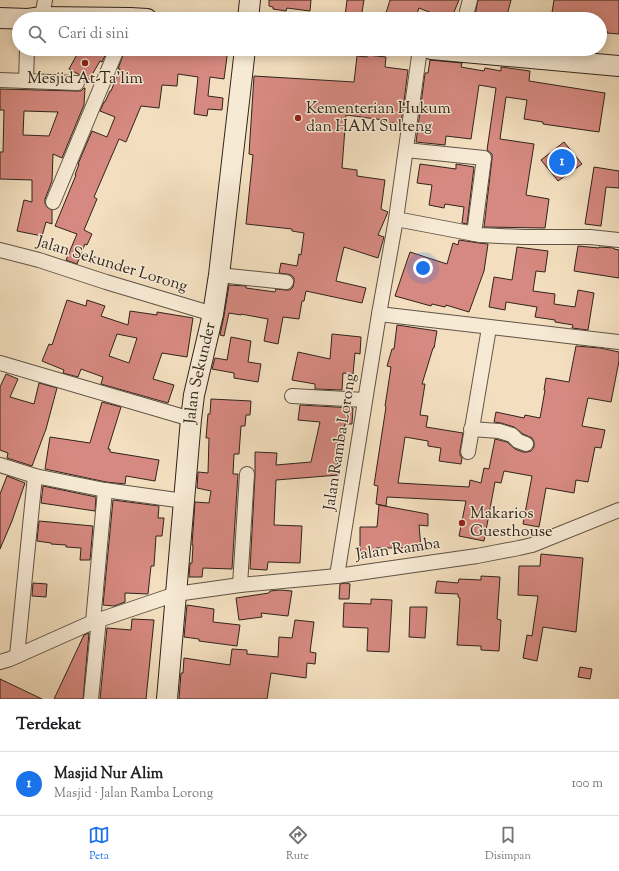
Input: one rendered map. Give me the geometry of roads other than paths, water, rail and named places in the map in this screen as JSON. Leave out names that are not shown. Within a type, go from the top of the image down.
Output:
[{"type":"street","points":[[249,12],[250,0]]},
{"type":"street","points":[[467,12],[470,0]]},
{"type":"street","points":[[0,18],[12,17]]},
{"type":"street","points":[[26,81],[27,56]]},
{"type":"street","points":[[53,202],[114,56]]},
{"type":"street","name":"Jalan Sekunder","points":[[167,699],[191,419],[194,395],[213,314],[219,275],[244,56]]},
{"type":"street","name":"Jalan Ramba Lorong","points":[[337,576],[379,314],[396,219],[419,56]]},
{"type":"street","points":[[518,56],[619,66]]},
{"type":"street","points":[[0,80],[77,83]]},
{"type":"street","points":[[406,150],[484,158],[474,234]]},
{"type":"street","points":[[396,219],[495,237],[590,237],[619,240]]},
{"type":"street","name":"Jalan Sekunder Lorong","points":[[0,250],[39,260],[213,314]]},
{"type":"street","points":[[219,275],[286,282]]},
{"type":"street","points":[[379,314],[619,342]]},
{"type":"street","points":[[468,452],[489,328]]},
{"type":"street","points":[[0,363],[191,419]]},
{"type":"street","points":[[292,396],[365,400]]},
{"type":"street","points":[[471,429],[499,431],[512,435],[518,441],[526,444]]},
{"type":"street","points":[[0,465],[34,476],[105,490],[184,501]]},
{"type":"street","points":[[240,584],[247,474]]},
{"type":"street","points":[[17,656],[34,476]]},
{"type":"street","points":[[91,699],[105,490]]},
{"type":"street","name":"Jalan Ramba","points":[[176,594],[240,584],[337,576],[477,556],[532,544],[619,510]]},
{"type":"street","points":[[0,662],[17,656],[96,620],[176,594]]},
{"type":"place","name":"Mesjid At-Ta'lim","points":[[85,63]]},
{"type":"place","name":"Kementerian Hukum dan HAM Sulteng","points":[[298,118]]},
{"type":"place","name":"Masjid Nur Alim","points":[[562,162]]},
{"type":"place","name":"Makarios Guesthouse","points":[[462,523]]}]
